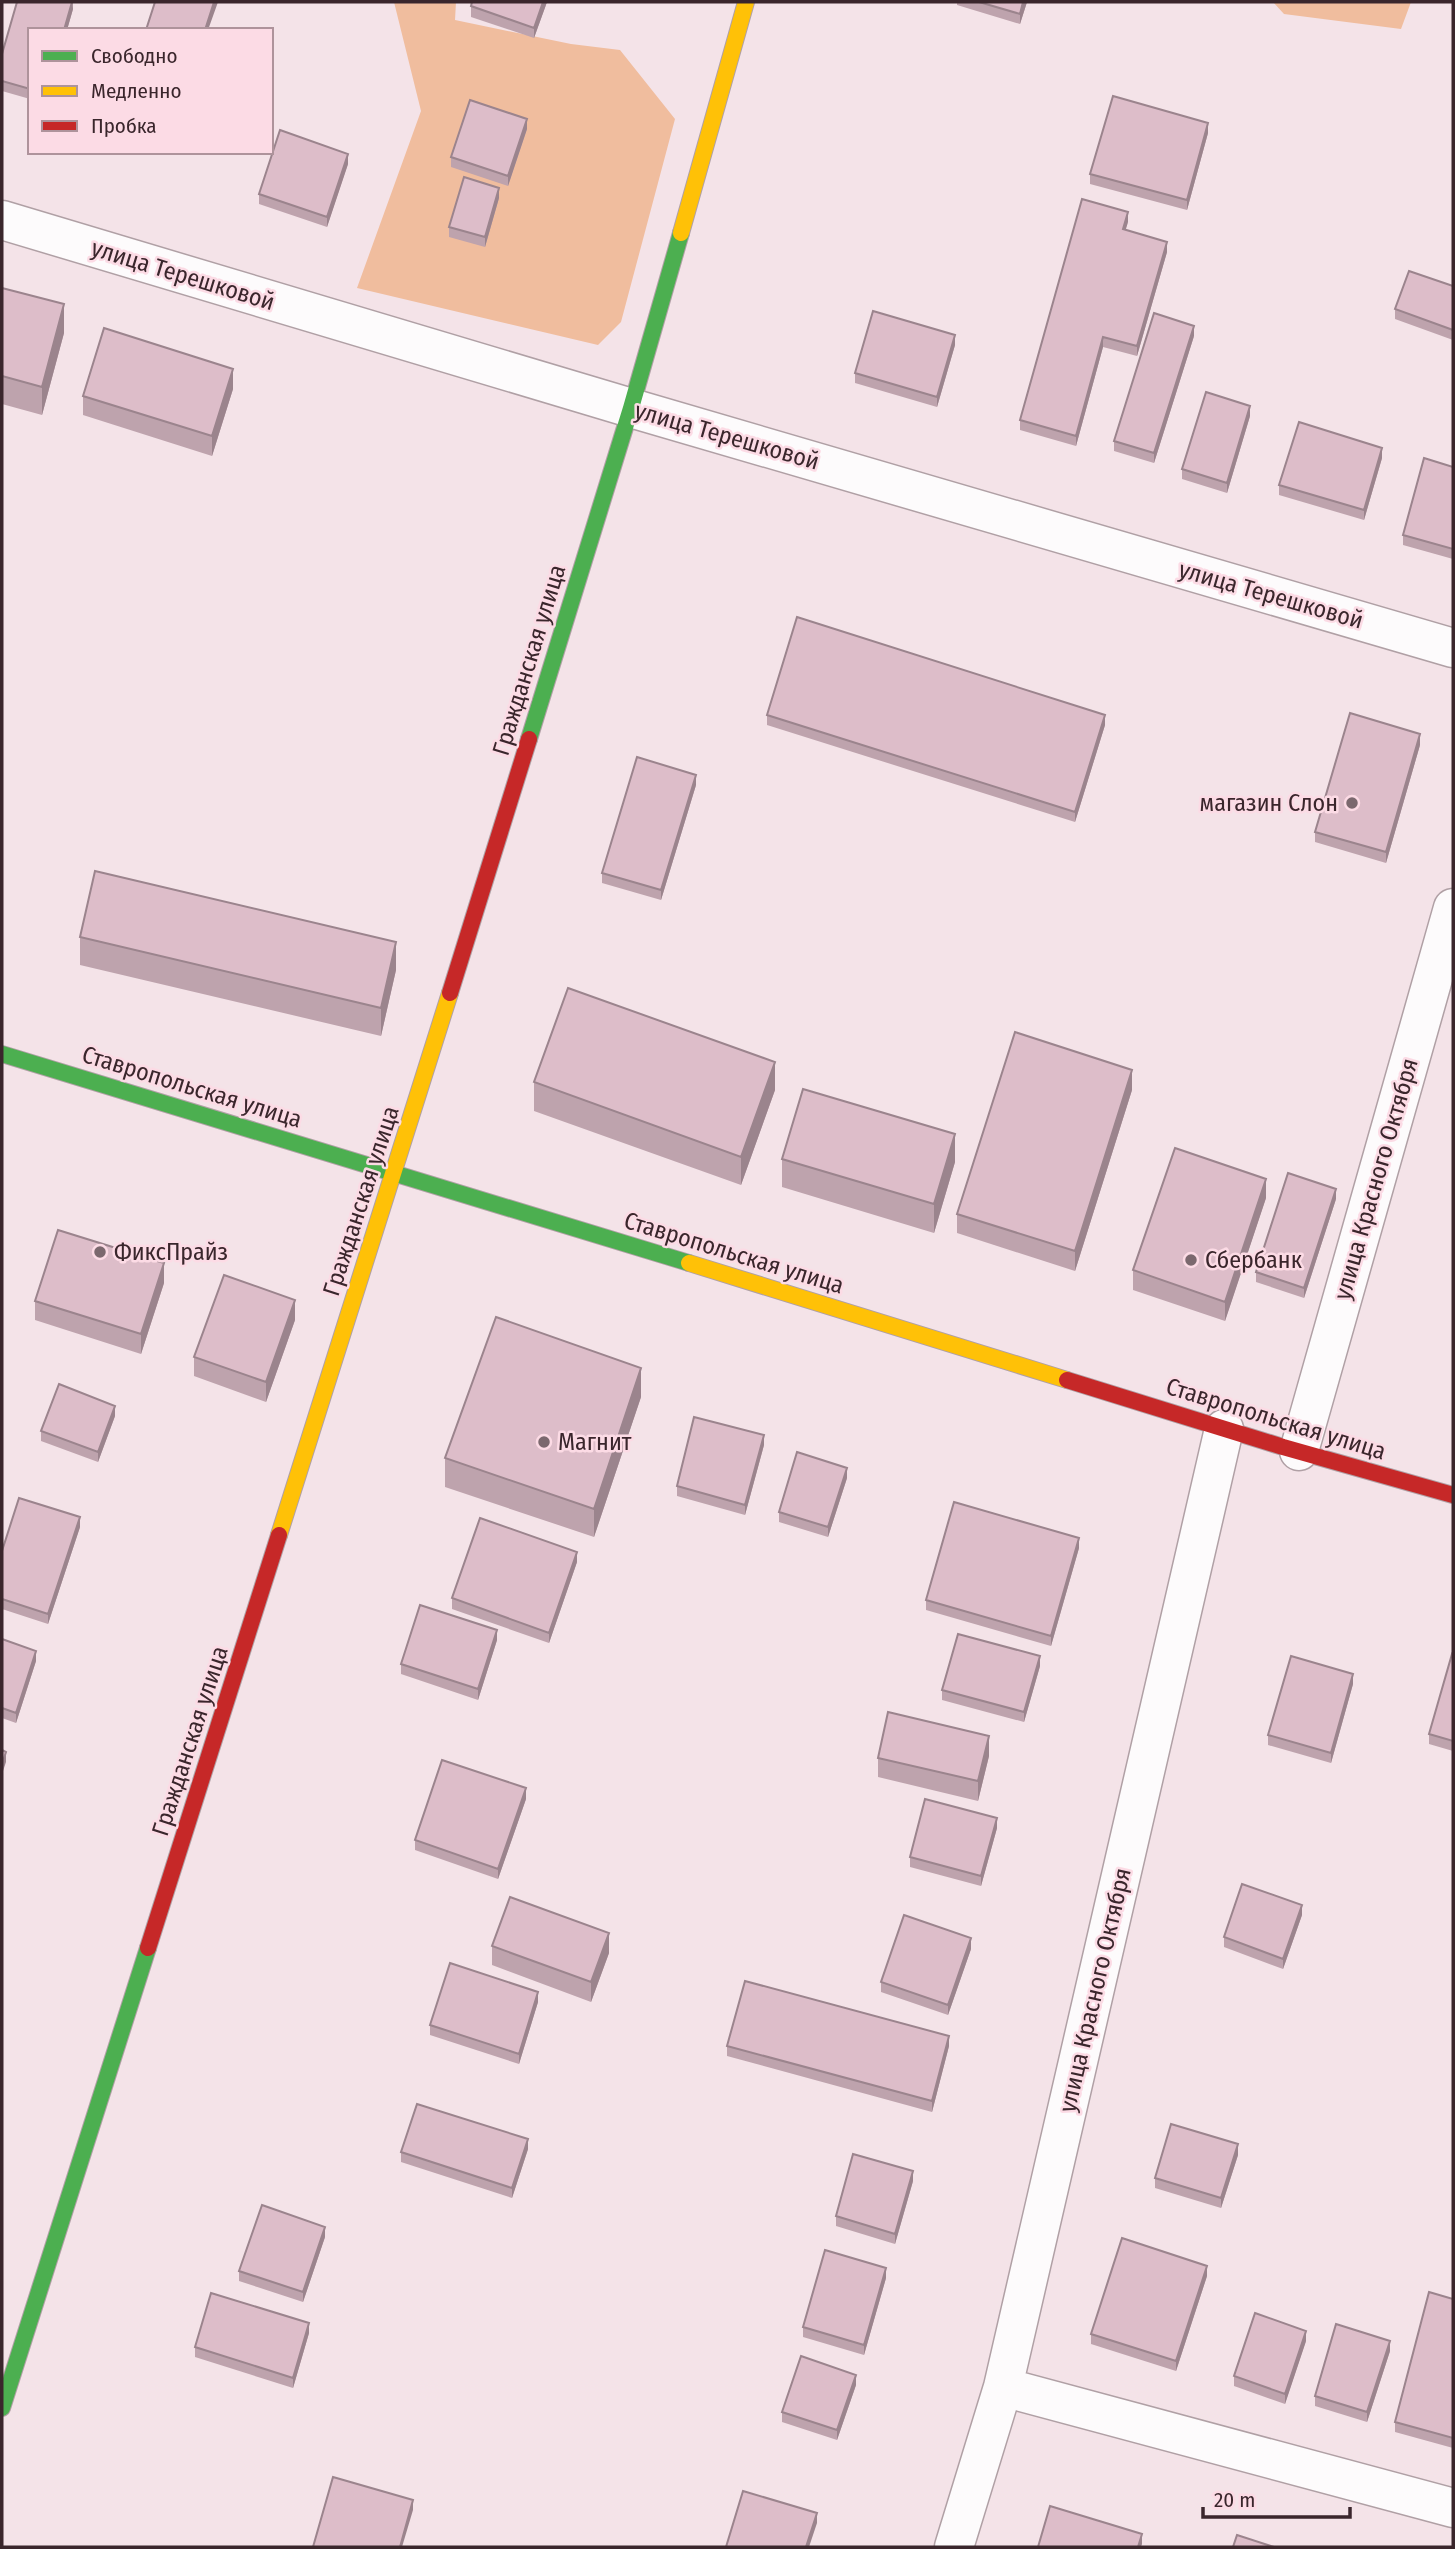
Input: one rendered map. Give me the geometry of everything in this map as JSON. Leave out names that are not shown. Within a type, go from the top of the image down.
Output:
[{"type":"street","name":"Гражданская улица","points":[[2,2408],[394,1171],[631,408],[747,2]]},
{"type":"street","name":"улица Терешковой","points":[[2,220],[631,408],[1453,648]]},
{"type":"street","name":"улица Красного Октября","points":[[1299,1451],[1453,908]]},
{"type":"street","name":"Ставропольская улица","points":[[2,1054],[394,1171],[1224,1429],[1453,1495]]},
{"type":"street","name":"улица Красного Октября","points":[[954,2547],[1003,2387],[1224,1429]]},
{"type":"street","points":[[1003,2387],[1453,2508]]},
{"type":"shaded area","points":[[394,2],[456,2],[455,20],[571,44],[620,50],[675,119],[621,322],[598,345],[357,288],[421,111]]},
{"type":"shaded area","points":[[1273,2],[1411,2],[1401,29],[1284,14]]},
{"type":"building","points":[[17,2],[72,2],[65,28],[28,28],[28,88],[2,81],[2,54]]},
{"type":"building","points":[[155,2],[214,2],[206,28],[147,28]]},
{"type":"building","points":[[472,2],[543,2],[534,28],[471,6]]},
{"type":"building","points":[[979,2],[1023,2],[1020,14]]},
{"type":"building","points":[[1113,96],[1208,123],[1187,200],[1090,174]]},
{"type":"building","points":[[470,100],[527,119],[508,176],[451,157]]},
{"type":"building","points":[[280,130],[348,154],[327,217],[259,194]]},
{"type":"building","points":[[464,177],[499,188],[485,237],[449,227]]},
{"type":"building","points":[[1082,199],[1128,212],[1123,229],[1167,242],[1137,346],[1103,337],[1076,436],[1020,420]]},
{"type":"building","points":[[1409,271],[1453,286],[1453,330],[1395,309]]},
{"type":"building","points":[[2,288],[64,304],[42,387],[2,376]]},
{"type":"building","points":[[873,311],[955,335],[937,397],[855,373]]},
{"type":"building","points":[[1154,313],[1194,326],[1154,453],[1114,441]]},
{"type":"building","points":[[104,328],[233,369],[212,436],[83,396]]},
{"type":"building","points":[[1206,392],[1250,406],[1227,483],[1182,469]]},
{"type":"building","points":[[1299,422],[1382,448],[1364,510],[1279,485]]},
{"type":"building","points":[[1424,458],[1453,467],[1453,549],[1403,535]]},
{"type":"building","points":[[797,617],[1105,715],[1075,812],[767,715]]},
{"type":"building","points":[[1350,713],[1420,734],[1386,852],[1315,832]]},
{"type":"building","points":[[637,757],[696,775],[661,890],[602,873]]},
{"type":"building","points":[[95,871],[396,942],[381,1008],[80,937]]},
{"type":"building","points":[[568,988],[775,1062],[741,1157],[534,1082]]},
{"type":"building","points":[[1015,1032],[1132,1070],[1075,1251],[957,1214]]},
{"type":"building","points":[[803,1089],[955,1134],[934,1204],[782,1159]]},
{"type":"building","points":[[1175,1148],[1266,1179],[1225,1302],[1133,1270]]},
{"type":"building","points":[[1288,1173],[1336,1189],[1304,1288],[1256,1272]]},
{"type":"building","points":[[58,1230],[164,1263],[141,1334],[35,1301]]},
{"type":"building","points":[[224,1275],[295,1300],[266,1382],[194,1357]]},
{"type":"building","name":"Магнит","points":[[496,1317],[641,1368],[594,1509],[445,1458]]},
{"type":"building","points":[[59,1384],[115,1406],[98,1452],[41,1431]]},
{"type":"building","points":[[694,1417],[764,1435],[745,1505],[677,1486]]},
{"type":"building","points":[[797,1452],[847,1468],[828,1527],[779,1512]]},
{"type":"building","points":[[19,1498],[80,1517],[48,1614],[2,1599],[2,1551]]},
{"type":"building","points":[[954,1502],[1079,1538],[1051,1636],[926,1600]]},
{"type":"building","points":[[480,1518],[577,1552],[549,1633],[452,1598]]},
{"type":"building","points":[[420,1605],[497,1630],[478,1689],[401,1664]]},
{"type":"building","points":[[958,1634],[1040,1656],[1024,1712],[942,1690]]},
{"type":"building","points":[[2,1639],[36,1651],[16,1713],[2,1708]]},
{"type":"building","points":[[1453,1655],[1453,1741],[1429,1734]]},
{"type":"building","points":[[1291,1656],[1353,1674],[1331,1753],[1268,1735]]},
{"type":"building","points":[[888,1712],[989,1736],[978,1781],[878,1758]]},
{"type":"building","points":[[442,1760],[526,1788],[498,1869],[415,1840]]},
{"type":"building","points":[[925,1799],[997,1818],[981,1876],[910,1857]]},
{"type":"building","points":[[1242,1884],[1302,1905],[1283,1959],[1224,1937]]},
{"type":"building","points":[[510,1897],[609,1933],[591,1982],[492,1946]]},
{"type":"building","points":[[904,1915],[971,1938],[948,2005],[881,1982]]},
{"type":"building","points":[[450,1963],[538,1992],[519,2054],[430,2025]]},
{"type":"building","points":[[745,1981],[949,2036],[932,2101],[727,2046]]},
{"type":"building","points":[[417,2104],[528,2139],[512,2188],[401,2152]]},
{"type":"building","points":[[1171,2124],[1238,2144],[1221,2198],[1155,2178]]},
{"type":"building","points":[[853,2154],[913,2171],[895,2234],[836,2216]]},
{"type":"building","points":[[262,2205],[325,2227],[303,2292],[239,2271]]},
{"type":"building","points":[[1122,2238],[1207,2266],[1176,2361],[1091,2334]]},
{"type":"building","points":[[825,2250],[886,2268],[864,2345],[803,2327]]},
{"type":"building","points":[[1429,2292],[1453,2299],[1453,2438],[1395,2422]]},
{"type":"building","points":[[211,2293],[309,2323],[293,2378],[195,2347]]},
{"type":"building","points":[[1255,2313],[1306,2331],[1285,2394],[1234,2376]]},
{"type":"building","points":[[1336,2324],[1390,2341],[1367,2412],[1315,2396]]},
{"type":"building","points":[[801,2356],[856,2375],[837,2430],[782,2412]]},
{"type":"building","points":[[333,2477],[413,2500],[400,2547],[313,2547]]},
{"type":"building","points":[[743,2491],[817,2513],[806,2547],[726,2547]]},
{"type":"building","points":[[1050,2506],[1142,2534],[1138,2547],[1038,2547]]},
{"type":"building","points":[[1237,2535],[1274,2547],[1233,2547]]},
{"type":"traffic: fast","points":[[529,739],[631,408],[681,233]]},
{"type":"traffic: fast","points":[[2,1054],[689,1263]]},
{"type":"traffic: fast","points":[[2,2408],[148,1948]]},
{"type":"traffic: slow","points":[[681,233],[746,2]]},
{"type":"traffic: slow","points":[[279,1535],[450,993]]},
{"type":"traffic: slow","points":[[689,1263],[1067,1380]]},
{"type":"traffic: jam","points":[[450,993],[529,739]]},
{"type":"traffic: jam","points":[[1067,1380],[1283,1447],[1453,1495]]},
{"type":"traffic: jam","points":[[148,1948],[279,1535]]},
{"type":"place","name":"магазин Слон","points":[[1352,803]]},
{"type":"place","name":"ФиксПрайз","points":[[100,1252]]},
{"type":"place","name":"Сбербанк","points":[[1191,1260]]},
{"type":"place","name":"Магнит","points":[[544,1442]]}]
